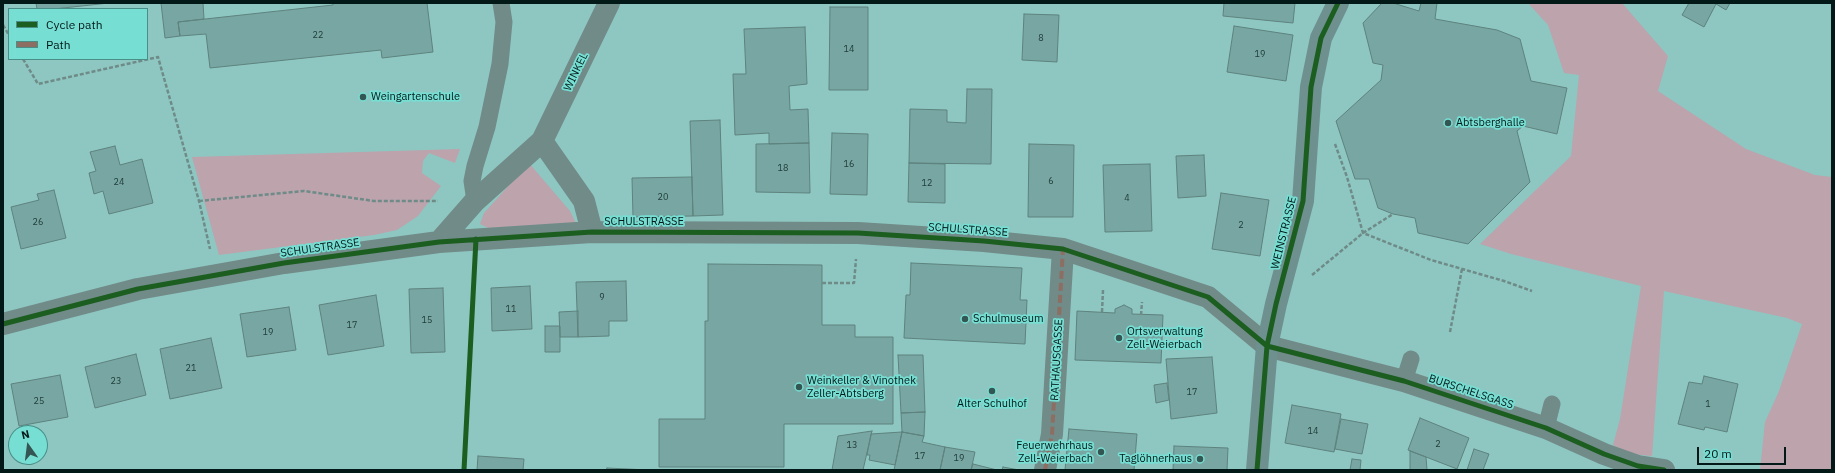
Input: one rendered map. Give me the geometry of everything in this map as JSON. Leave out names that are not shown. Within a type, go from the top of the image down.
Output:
[{"type":"street","name":"WINKEL","points":[[439,242],[475,201],[542,141],[609,3]]},
{"type":"street","name":"WEINSTRASSE","points":[[1257,470],[1267,346],[1276,304],[1303,202],[1311,87],[1321,38],[1338,3]]},
{"type":"street","points":[[542,141],[584,201],[592,232]]},
{"type":"street","name":"SCHULSTRASSE","points":[[3,324],[138,289],[284,263],[439,242],[592,232],[858,233],[984,240],[1063,250],[1208,297],[1267,346]]},
{"type":"street","name":"RATHAUSGASSE","points":[[1045,470],[1052,434],[1063,250]]},
{"type":"street","name":"BURSCHELSGASS","points":[[1267,346],[1404,381],[1546,428],[1604,454],[1638,466],[1664,470]]},
{"type":"lane","points":[[475,201],[472,181],[473,174],[488,127],[500,64],[504,22],[501,3]]},
{"type":"lane","points":[[1404,381],[1411,360]]},
{"type":"lane","points":[[1546,428],[1552,404]]},
{"type":"path","points":[[148,59],[158,57],[212,256]]},
{"type":"path","points":[[24,60],[38,84],[145,60]]},
{"type":"path","points":[[1337,150],[1363,233]]},
{"type":"path","points":[[198,201],[304,190],[374,201],[475,201]]},
{"type":"path","points":[[1311,276],[1363,233],[1393,214]]},
{"type":"path","points":[[822,283],[854,283],[858,233]]},
{"type":"path","points":[[1363,233],[1431,260],[1532,291]]},
{"type":"path","points":[[1450,332],[1462,269]]},
{"type":"path","points":[[1102,290],[1102,312]]},
{"type":"shaded area","points":[[1528,3],[1622,3],[1668,56],[1658,91],[1746,149],[1815,175],[1832,177],[1832,470],[1760,470],[1765,422],[1779,391],[1802,324],[1787,318],[1664,291],[1652,456],[1631,454],[1613,445],[1620,419],[1641,286],[1511,254],[1480,244],[1571,156],[1579,75],[1564,73],[1548,25]]},
{"type":"shaded area","points":[[460,149],[455,163],[429,153],[423,161],[422,173],[441,186],[418,216],[397,230],[374,235],[219,255],[192,157]]},
{"type":"shaded area","points":[[529,163],[570,211],[576,223],[488,228],[480,224],[484,213]]},
{"type":"building","points":[[36,3],[109,3],[63,8],[37,8]]},
{"type":"building","points":[[161,3],[203,3],[204,19],[178,22],[180,36],[165,38]]},
{"type":"building","points":[[333,3],[427,3],[433,52],[382,58],[381,50],[210,68],[206,34],[180,36],[178,22],[333,5]]},
{"type":"building","points":[[1224,3],[1295,3],[1293,23],[1223,16]]},
{"type":"building","name":"Abtsberghalle","points":[[1382,3],[1393,3],[1419,11],[1421,3],[1437,3],[1435,19],[1497,30],[1520,39],[1531,81],[1567,88],[1557,134],[1523,126],[1517,131],[1530,182],[1468,244],[1418,233],[1415,218],[1393,214],[1378,208],[1369,179],[1355,179],[1336,121],[1381,80],[1383,65],[1373,63],[1363,23]]},
{"type":"building","points":[[1689,3],[1730,3],[1726,10],[1716,4],[1704,27],[1682,15]]},
{"type":"building","points":[[830,7],[868,7],[868,90],[829,90]]},
{"type":"building","points":[[1024,14],[1059,15],[1057,62],[1022,60]]},
{"type":"building","points":[[1234,26],[1293,35],[1286,81],[1227,72]]},
{"type":"building","points":[[805,27],[807,84],[789,86],[790,110],[808,109],[809,143],[769,144],[769,133],[735,135],[733,74],[746,74],[744,29]]},
{"type":"building","points":[[967,89],[992,89],[991,164],[909,163],[910,109],[947,110],[947,122],[966,123]]},
{"type":"building","points":[[720,120],[723,215],[693,216],[690,121]]},
{"type":"building","points":[[832,133],[868,134],[867,195],[830,194]]},
{"type":"building","points":[[809,143],[810,193],[756,192],[756,144]]},
{"type":"building","points":[[1029,144],[1074,145],[1073,217],[1028,217]]},
{"type":"building","points":[[115,146],[120,165],[142,159],[153,203],[109,214],[103,191],[94,194],[89,173],[96,171],[90,152]]},
{"type":"building","points":[[1204,155],[1206,196],[1178,198],[1176,156]]},
{"type":"building","points":[[909,163],[945,164],[945,203],[908,202]]},
{"type":"building","points":[[1150,164],[1152,231],[1105,232],[1103,165]]},
{"type":"building","points":[[692,177],[693,216],[633,217],[632,178]]},
{"type":"building","points":[[54,190],[66,238],[21,249],[11,207],[39,200],[37,194]]},
{"type":"building","points":[[1221,193],[1269,200],[1260,256],[1212,249]]},
{"type":"building","name":"Schulmuseum","points":[[911,263],[1022,268],[1020,300],[1027,300],[1025,344],[904,338],[906,295],[910,295]]},
{"type":"building","name":"Weinkeller & Vinothek Zeller-Abtsberg","points":[[708,264],[822,265],[822,325],[855,325],[855,337],[893,337],[893,424],[784,424],[784,467],[659,467],[659,419],[705,419],[705,321],[708,321]]},
{"type":"building","points":[[626,281],[627,321],[609,321],[609,336],[578,337],[576,282]]},
{"type":"building","points":[[530,286],[532,329],[492,331],[491,288]]},
{"type":"building","points":[[443,288],[445,352],[411,353],[409,289]]},
{"type":"building","points":[[376,295],[384,346],[328,355],[319,305]]},
{"type":"building","name":"Ortsverwaltung Zell-Weierbach","points":[[1124,305],[1132,309],[1132,314],[1163,315],[1161,363],[1075,360],[1077,311],[1115,313],[1115,309]]},
{"type":"building","points":[[289,307],[296,350],[247,357],[240,314]]},
{"type":"building","points":[[578,311],[578,337],[560,337],[559,312]]},
{"type":"building","points":[[545,326],[560,326],[560,352],[545,352]]},
{"type":"building","points":[[211,338],[222,388],[170,399],[160,349]]},
{"type":"building","points":[[136,354],[146,395],[95,408],[85,367]]},
{"type":"building","points":[[898,355],[923,355],[925,412],[901,413]]},
{"type":"building","points":[[1212,357],[1217,413],[1171,419],[1166,359]]},
{"type":"building","points":[[60,375],[68,417],[19,425],[11,384]]},
{"type":"building","points":[[1704,376],[1738,384],[1727,432],[1705,427],[1704,430],[1678,424],[1689,382],[1702,384]]},
{"type":"building","points":[[1167,383],[1169,400],[1156,403],[1154,385]]},
{"type":"building","points":[[1292,405],[1341,414],[1334,452],[1285,443]]},
{"type":"building","points":[[925,412],[924,436],[902,432],[901,413]]},
{"type":"building","points":[[1420,418],[1469,438],[1457,469],[1408,450]]},
{"type":"building","points":[[1341,419],[1368,424],[1362,454],[1335,449]]},
{"type":"building","name":"Feuerwehrhaus Zell-Weierbach","points":[[1069,429],[1137,434],[1134,470],[1065,470]]},
{"type":"building","points":[[872,431],[863,470],[832,470],[838,436]]},
{"type":"building","points":[[902,432],[924,436],[922,442],[945,447],[940,470],[894,470]]},
{"type":"building","points":[[902,432],[895,465],[869,460],[870,455],[867,455],[871,434]]},
{"type":"building","name":"Taglöhnerhaus","points":[[1174,446],[1228,448],[1227,470],[1173,470]]},
{"type":"building","points":[[945,447],[975,452],[971,470],[940,470]]},
{"type":"building","points":[[1474,449],[1489,454],[1483,470],[1467,470]]},
{"type":"building","points":[[1410,451],[1426,457],[1427,470],[1410,470]]},
{"type":"building","points":[[478,456],[524,459],[523,470],[477,470]]},
{"type":"building","points":[[1352,459],[1361,460],[1360,470],[1350,470]]},
{"type":"building","points":[[973,464],[997,470],[971,470]]},
{"type":"building","points":[[1003,467],[1019,470],[1002,470]]},
{"type":"building","points":[[607,468],[648,470],[606,470]]},
{"type":"marked path","points":[[1045,470],[1052,434],[1063,249]]},
{"type":"cycle path","points":[[1257,470],[1267,346],[1276,304],[1303,201],[1311,87],[1321,38],[1338,3]]},
{"type":"cycle path","points":[[3,324],[138,289],[284,263],[439,242],[592,232],[858,233],[984,241],[1063,249],[1208,297],[1267,346],[1404,381],[1546,428],[1604,454],[1638,466],[1664,470]]},
{"type":"cycle path","points":[[464,470],[476,239]]},
{"type":"place","name":"Weingartenschule","points":[[363,97]]},
{"type":"place","name":"Abtsberghalle","points":[[1448,123]]},
{"type":"place","name":"Schulmuseum","points":[[965,319]]},
{"type":"place","name":"Ortsverwaltung Zell-Weierbach","points":[[1119,338]]},
{"type":"place","name":"Weinkeller & Vinothek Zeller-Abtsberg","points":[[799,387]]},
{"type":"place","name":"Alter Schulhof","points":[[992,391]]},
{"type":"place","name":"Feuerwehrhaus Zell-Weierbach","points":[[1101,452]]},
{"type":"place","name":"Taglöhnerhaus","points":[[1200,459]]}]
